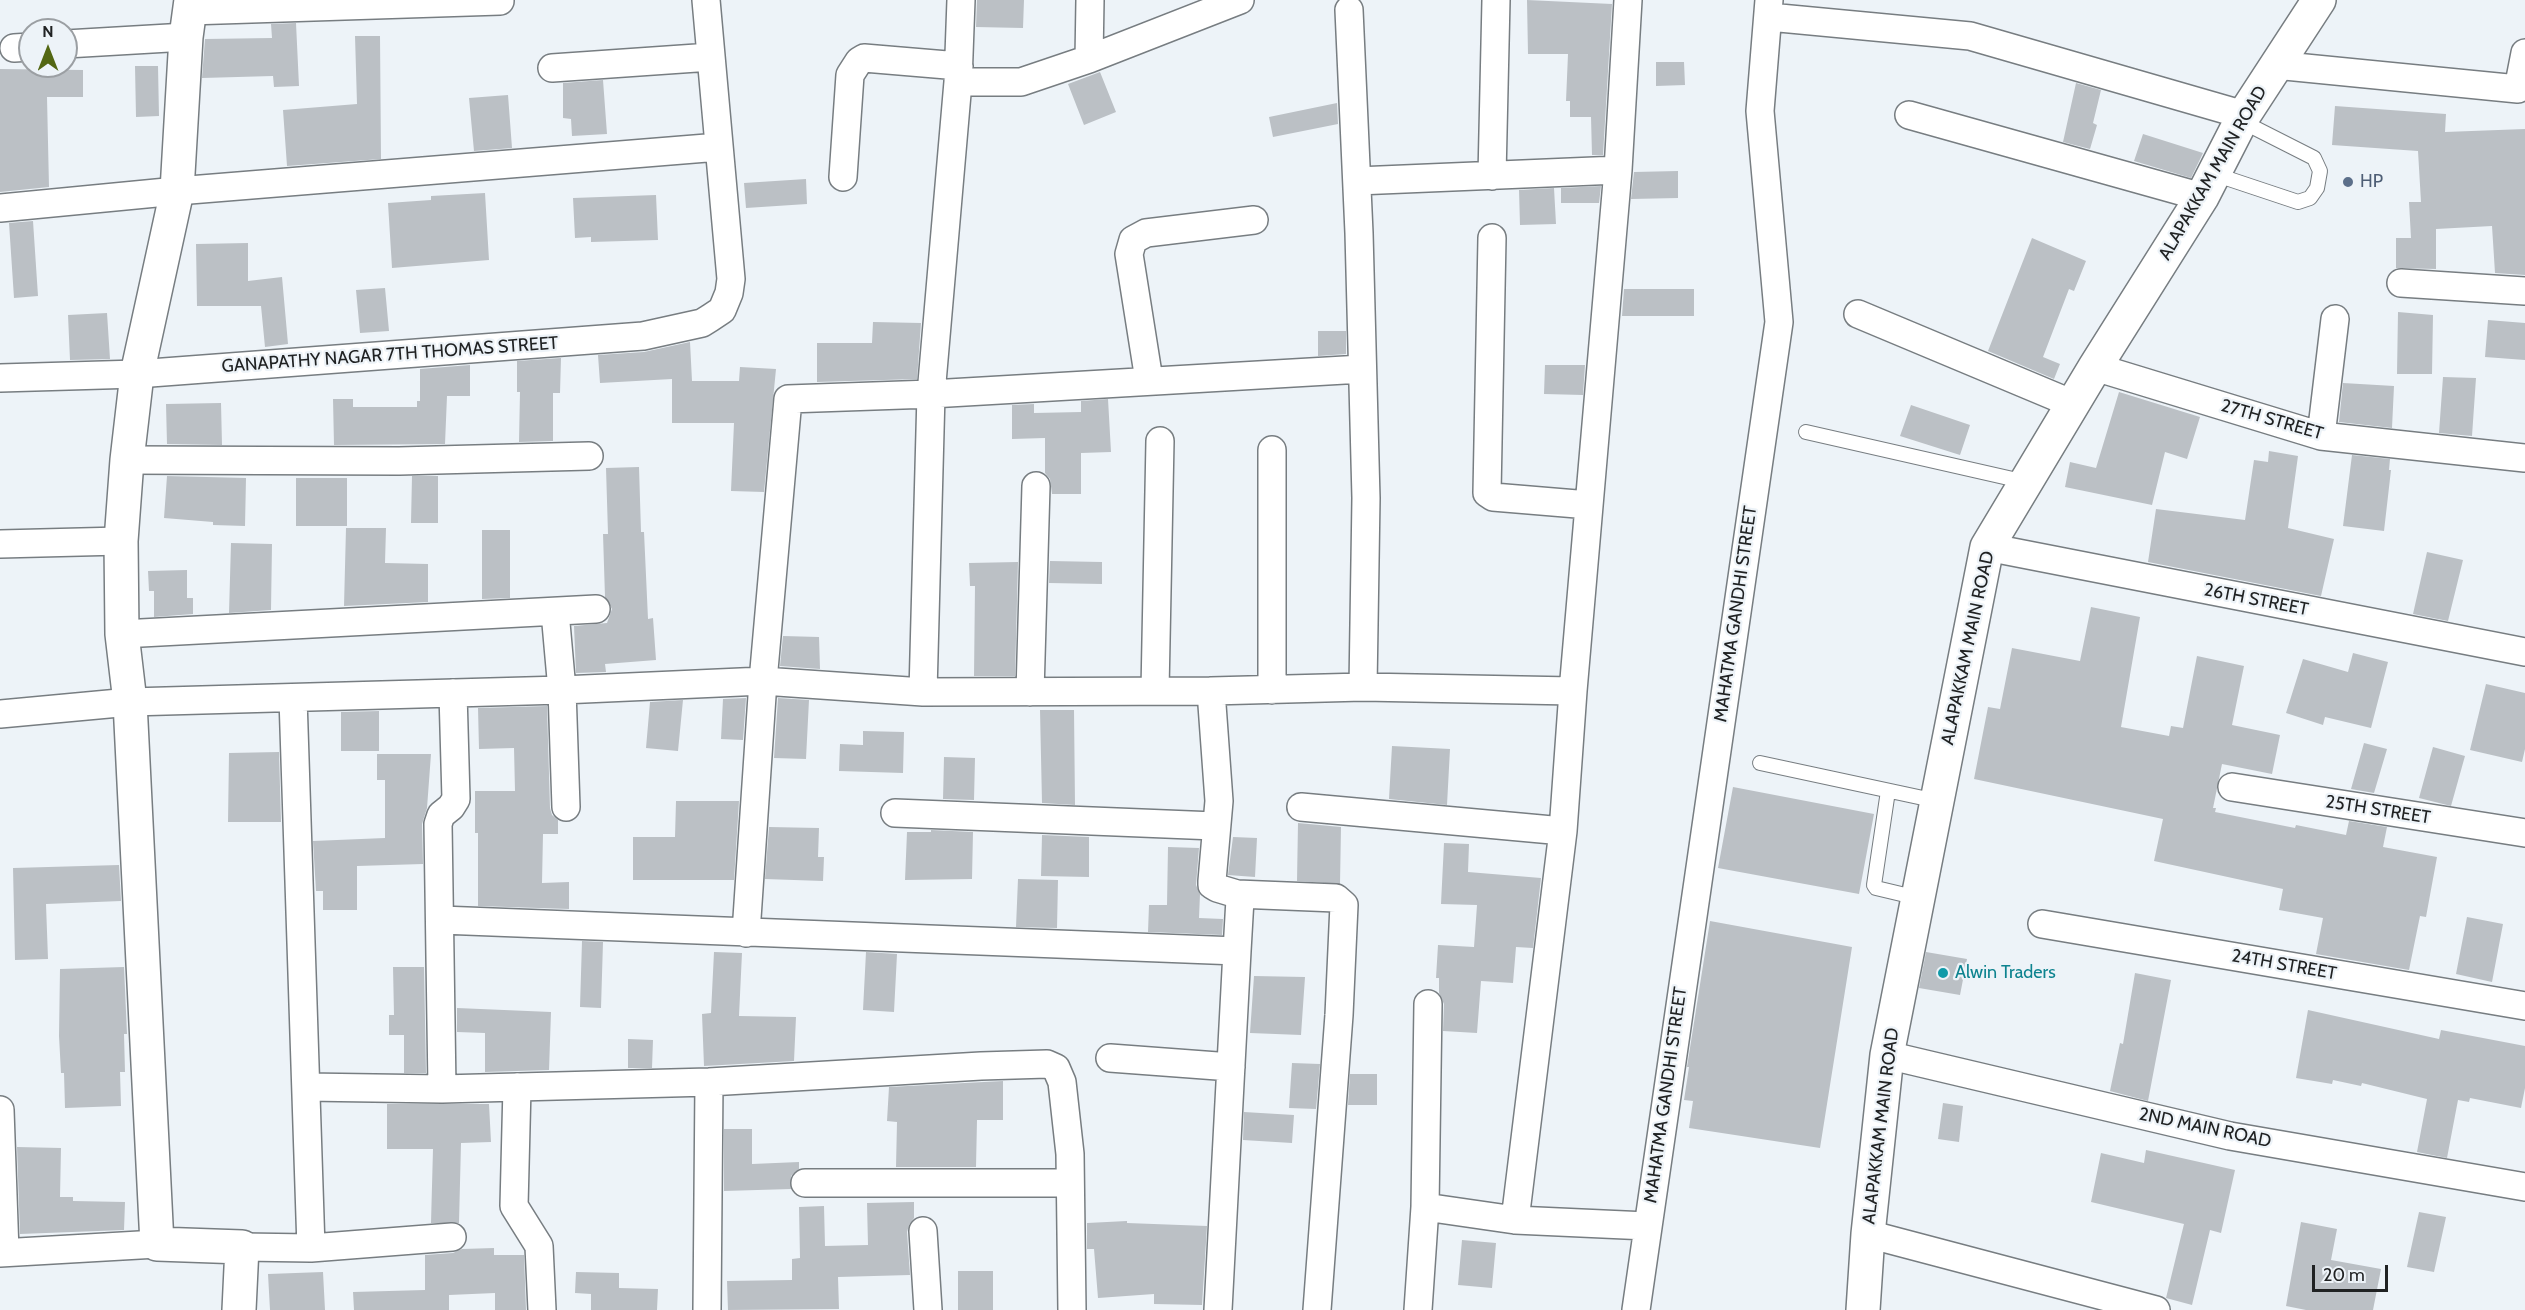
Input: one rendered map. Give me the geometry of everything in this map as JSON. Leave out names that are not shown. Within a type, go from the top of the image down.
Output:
[{"type":"main road","name":"ALAPAKKAM MAIN ROAD","points":[[1863,1310],[1868,1234],[1887,1055],[1987,548],[2095,367],[2208,186],[2242,118],[2319,0]]},
{"type":"main road","points":[[188,16],[177,191],[137,374],[121,541],[122,634],[130,702],[157,1244],[242,1247],[239,1310]]},
{"type":"street","name":"GANAPATHY NAGAR 7TH THOMAS STREET","points":[[0,378],[137,374],[643,336],[702,323],[722,310],[729,293],[731,279],[706,0]]},
{"type":"street","points":[[923,692],[932,394],[958,74],[961,0]]},
{"type":"street","points":[[1089,59],[1090,0]]},
{"type":"street","points":[[1492,176],[1496,0]]},
{"type":"street","points":[[1515,1220],[1563,831],[1618,170],[1628,0]]},
{"type":"street","points":[[78,41],[188,16],[500,1]]},
{"type":"street","points":[[843,177],[850,75],[859,61],[864,58],[1021,82],[1089,59],[1228,2]]},
{"type":"street","points":[[1769,8],[1970,36],[2242,118]]},
{"type":"street","name":"MAHATMA GANDHI STREET","points":[[1636,1310],[1779,322],[1760,111],[1769,8]]},
{"type":"street","points":[[1349,10],[1357,181],[1366,498],[1363,687]]},
{"type":"street","points":[[2275,65],[2518,89],[2525,52]]},
{"type":"street","points":[[552,68],[711,57]]},
{"type":"street","points":[[1909,114],[2208,186]]},
{"type":"street","points":[[0,208],[177,191],[719,147]]},
{"type":"street","points":[[1357,181],[1618,170]]},
{"type":"street","points":[[1149,380],[1129,254],[1133,240],[1146,233],[1254,220]]},
{"type":"street","points":[[1492,238],[1487,493],[1493,497],[1589,505]]},
{"type":"street","points":[[2401,283],[2525,291]]},
{"type":"street","points":[[1858,314],[2073,404]]},
{"type":"street","points":[[2321,436],[2336,319]]},
{"type":"street","name":"27TH STREET","points":[[2095,367],[2321,436],[2525,458]]},
{"type":"street","points":[[747,933],[763,681],[788,399],[932,394],[1362,369]]},
{"type":"street","points":[[1155,690],[1160,441]]},
{"type":"street","points":[[1272,450],[1272,690]]},
{"type":"street","points":[[128,460],[399,460],[588,456]]},
{"type":"street","points":[[1030,692],[1036,486]]},
{"type":"street","points":[[0,544],[121,541]]},
{"type":"street","name":"26TH STREET","points":[[1987,548],[2525,652]]},
{"type":"street","points":[[122,634],[596,609]]},
{"type":"street","points":[[555,612],[562,690],[566,807]]},
{"type":"street","points":[[0,714],[130,702],[562,690],[763,681],[923,692],[1211,691],[1363,687],[1573,691]]},
{"type":"street","points":[[1211,691],[1219,801],[1215,826],[1212,885],[1224,892],[1237,894],[1336,898],[1344,904],[1317,1310]]},
{"type":"street","points":[[442,1089],[438,824],[441,815],[451,807],[456,799],[453,693]]},
{"type":"street","points":[[293,698],[311,1248]]},
{"type":"street","name":"25TH STREET","points":[[2232,788],[2525,833]]},
{"type":"street","points":[[1301,807],[1563,831]]},
{"type":"street","points":[[895,813],[1215,826]]},
{"type":"street","points":[[1218,1310],[1241,907],[1237,894]]},
{"type":"street","points":[[441,920],[1238,951]]},
{"type":"street","name":"24TH STREET","points":[[2042,924],[2525,1006]]},
{"type":"street","points":[[1418,1310],[1425,1207],[1428,1004]]},
{"type":"street","name":"2ND MAIN ROAD","points":[[1887,1055],[2230,1136],[2525,1187]]},
{"type":"street","points":[[1110,1058],[1231,1067]]},
{"type":"street","points":[[306,1087],[442,1089],[709,1082],[1047,1064],[1056,1068],[1062,1082],[1070,1154],[1072,1310]]},
{"type":"street","points":[[707,1310],[709,1082]]},
{"type":"street","points":[[517,1087],[514,1206],[539,1246],[542,1310]]},
{"type":"street","points":[[0,1110],[3,1252],[157,1244]]},
{"type":"street","points":[[805,1183],[1070,1183]]},
{"type":"street","points":[[1425,1207],[1515,1220],[1647,1226]]},
{"type":"street","points":[[923,1231],[928,1310]]},
{"type":"street","points":[[1868,1234],[2074,1299],[2156,1310]]},
{"type":"street","points":[[242,1247],[311,1248],[452,1237]]},
{"type":"lane","points":[[2208,186],[2298,202],[2310,198],[2317,188],[2320,171],[2314,158],[2242,118]]},
{"type":"lane","points":[[1806,432],[2026,482]]},
{"type":"lane","points":[[1760,763],[1937,801]]},
{"type":"lane","points":[[1888,791],[1874,885],[1876,888],[1918,898]]},
{"type":"building","points":[[977,0],[1024,0],[1023,28],[976,27]]},
{"type":"building","points":[[1527,0],[1612,4],[1603,155],[1592,155],[1591,117],[1570,117],[1570,101],[1566,101],[1568,54],[1528,54]]},
{"type":"building","points":[[296,23],[299,86],[274,87],[273,76],[202,78],[205,39],[272,38],[271,24]]},
{"type":"building","points":[[355,36],[380,36],[381,159],[287,166],[283,110],[357,104]]},
{"type":"building","points":[[1656,62],[1684,62],[1685,85],[1656,86]]},
{"type":"building","points":[[135,66],[158,66],[159,116],[136,117]]},
{"type":"building","points":[[0,69],[18,69],[18,78],[78,78],[78,70],[83,70],[83,97],[47,97],[49,187],[0,192]]},
{"type":"building","points":[[1100,72],[1116,112],[1084,125],[1068,84]]},
{"type":"building","points":[[603,80],[607,134],[572,136],[571,119],[563,118],[563,83]]},
{"type":"building","points":[[2076,83],[2101,90],[2093,123],[2097,125],[2090,149],[2063,142]]},
{"type":"building","points":[[508,95],[512,148],[474,151],[469,98]]},
{"type":"building","points":[[1337,103],[1338,124],[1273,137],[1269,117]]},
{"type":"building","points":[[2335,106],[2446,114],[2445,132],[2525,129],[2525,275],[2495,273],[2492,226],[2436,229],[2436,269],[2396,268],[2396,238],[2411,238],[2409,202],[2421,202],[2418,151],[2332,145]]},
{"type":"building","points":[[2143,134],[2203,153],[2191,178],[2134,161]]},
{"type":"building","points":[[1678,171],[1678,198],[1631,199],[1634,172]]},
{"type":"building","points":[[806,179],[807,204],[746,208],[744,183]]},
{"type":"building","points":[[1601,186],[1599,203],[1561,203],[1561,188]]},
{"type":"building","points":[[1554,188],[1556,224],[1520,225],[1519,190]]},
{"type":"building","points":[[485,193],[489,260],[392,268],[388,203],[431,200],[431,196]]},
{"type":"building","points":[[656,195],[658,240],[591,242],[591,237],[575,238],[573,198]]},
{"type":"building","points":[[33,221],[38,296],[14,298],[9,223]]},
{"type":"building","points":[[2032,238],[2086,261],[2074,291],[2069,289],[2043,357],[2060,364],[2054,379],[1988,351]]},
{"type":"building","points":[[248,243],[248,281],[282,277],[288,344],[265,347],[261,306],[197,306],[196,244]]},
{"type":"building","points":[[385,288],[389,331],[360,333],[356,290]]},
{"type":"building","points":[[1624,289],[1694,289],[1694,316],[1622,316]]},
{"type":"building","points":[[2398,312],[2433,315],[2432,374],[2397,374]]},
{"type":"building","points":[[107,313],[110,359],[70,360],[68,315]]},
{"type":"building","points":[[2488,320],[2525,323],[2525,360],[2485,357]]},
{"type":"building","points":[[873,322],[921,323],[917,379],[817,382],[817,343],[872,343]]},
{"type":"building","points":[[1318,331],[1346,331],[1346,354],[1318,356]]},
{"type":"building","points":[[690,342],[692,381],[739,381],[740,367],[776,369],[764,492],[731,491],[734,423],[672,423],[672,379],[600,383],[598,355],[644,352]]},
{"type":"building","points":[[561,358],[560,393],[553,393],[553,441],[519,442],[520,392],[517,392],[517,361]]},
{"type":"building","points":[[470,365],[470,396],[447,396],[445,444],[334,445],[333,399],[353,399],[353,407],[417,407],[417,401],[420,401],[420,369]]},
{"type":"building","points":[[1545,365],[1585,365],[1583,395],[1544,394]]},
{"type":"building","points":[[2443,377],[2476,378],[2472,436],[2439,433]]},
{"type":"building","points":[[2343,383],[2394,386],[2392,428],[2339,422]]},
{"type":"building","points":[[2119,392],[2200,417],[2187,459],[2165,452],[2152,505],[2065,487],[2070,462],[2096,468]]},
{"type":"building","points":[[1108,399],[1111,452],[1081,453],[1081,494],[1052,494],[1050,479],[1045,473],[1045,438],[1012,439],[1012,405],[1034,404],[1034,413],[1081,412],[1081,401]]},
{"type":"building","points":[[221,403],[222,445],[167,444],[166,404]]},
{"type":"building","points":[[1911,405],[1970,425],[1960,455],[1900,436]]},
{"type":"building","points":[[2269,451],[2298,456],[2288,528],[2334,539],[2321,596],[2148,562],[2156,509],[2245,520],[2254,460],[2268,462]]},
{"type":"building","points":[[2352,455],[2390,459],[2389,470],[2391,470],[2384,531],[2343,526]]},
{"type":"building","points":[[639,467],[641,532],[644,532],[648,619],[653,618],[656,660],[605,664],[606,672],[576,673],[574,626],[607,623],[612,609],[605,597],[603,534],[608,534],[606,468]]},
{"type":"building","points":[[167,476],[246,478],[245,526],[213,525],[213,522],[164,518]]},
{"type":"building","points":[[412,476],[438,476],[438,523],[411,523]]},
{"type":"building","points":[[296,478],[347,478],[347,526],[296,526]]},
{"type":"building","points":[[346,528],[386,528],[385,563],[428,564],[428,602],[344,606]]},
{"type":"building","points":[[482,530],[510,530],[510,598],[482,599]]},
{"type":"building","points":[[231,543],[272,544],[271,610],[229,613]]},
{"type":"building","points":[[2427,552],[2463,560],[2448,621],[2413,614]]},
{"type":"building","points":[[1050,561],[1102,562],[1102,584],[1049,583]]},
{"type":"building","points":[[1018,562],[1015,676],[974,676],[975,586],[970,586],[969,563]]},
{"type":"building","points":[[187,570],[187,598],[193,598],[193,614],[154,617],[154,591],[149,591],[148,571]]},
{"type":"building","points":[[2091,607],[2140,617],[2121,727],[2169,736],[2171,726],[2183,728],[2197,656],[2244,666],[2232,725],[2280,735],[2272,774],[2222,764],[2213,808],[2216,808],[2215,812],[2295,828],[2296,825],[2346,835],[2349,821],[2387,827],[2383,847],[2437,857],[2426,917],[2420,916],[2409,970],[2316,954],[2323,918],[2279,910],[2283,889],[2154,861],[2163,819],[1974,779],[1988,707],[2000,709],[2012,648],[2080,661]]},
{"type":"building","points":[[783,636],[819,637],[820,669],[780,666]]},
{"type":"building","points":[[2353,653],[2388,662],[2371,728],[2325,717],[2323,725],[2286,713],[2303,659],[2348,672]]},
{"type":"building","points":[[2486,684],[2525,693],[2525,749],[2522,762],[2470,750]]},
{"type":"building","points":[[746,698],[743,740],[721,739],[723,699]]},
{"type":"building","points":[[778,698],[809,700],[806,759],[774,758]]},
{"type":"building","points":[[683,700],[678,751],[646,748],[650,702]]},
{"type":"building","points":[[547,706],[550,808],[552,815],[558,820],[558,834],[543,834],[542,883],[569,882],[569,909],[478,906],[478,833],[475,833],[475,791],[515,791],[514,748],[479,749],[478,708]]},
{"type":"building","points":[[1040,710],[1074,710],[1075,805],[1042,803]]},
{"type":"building","points":[[379,711],[379,751],[341,751],[341,712]]},
{"type":"building","points":[[863,731],[904,732],[903,773],[839,771],[840,744],[863,745]]},
{"type":"building","points":[[2364,743],[2387,749],[2374,793],[2351,789]]},
{"type":"building","points":[[1392,746],[1450,749],[1447,805],[1389,799]]},
{"type":"building","points":[[2433,747],[2465,756],[2451,806],[2419,798]]},
{"type":"building","points":[[279,752],[281,822],[228,822],[229,753]]},
{"type":"building","points":[[377,754],[431,754],[427,808],[422,824],[423,864],[357,866],[357,910],[323,910],[323,891],[316,891],[313,841],[385,838],[385,780],[377,780]]},
{"type":"building","points":[[944,757],[975,758],[974,800],[943,799]]},
{"type":"building","points":[[1733,787],[1874,814],[1859,894],[1718,868]]},
{"type":"building","points":[[676,801],[739,801],[734,880],[633,880],[633,837],[675,837]]},
{"type":"building","points":[[1298,823],[1341,827],[1340,884],[1297,881]]},
{"type":"building","points":[[769,827],[819,828],[818,857],[824,857],[823,881],[765,879]]},
{"type":"building","points":[[931,830],[973,832],[972,879],[905,880],[907,832],[931,832]]},
{"type":"building","points":[[1042,835],[1089,837],[1089,877],[1041,876]]},
{"type":"building","points":[[1233,837],[1257,838],[1255,877],[1228,875]]},
{"type":"building","points":[[1444,843],[1469,844],[1468,872],[1541,878],[1533,948],[1516,947],[1513,983],[1481,981],[1477,1033],[1443,1031],[1444,1004],[1439,993],[1439,978],[1436,978],[1438,945],[1474,947],[1477,905],[1441,904]]},
{"type":"building","points":[[1168,847],[1199,848],[1196,885],[1200,894],[1199,918],[1223,919],[1222,935],[1148,932],[1149,905],[1167,905]]},
{"type":"building","points":[[119,865],[121,901],[46,904],[48,959],[15,960],[13,868]]},
{"type":"building","points":[[1018,879],[1058,880],[1057,928],[1016,927]]},
{"type":"building","points":[[2467,917],[2503,924],[2492,982],[2456,974]]},
{"type":"building","points":[[1710,921],[1852,947],[1820,1148],[1689,1128],[1693,1101],[1684,1100],[1689,1067],[1687,1067]]},
{"type":"building","points":[[582,941],[603,942],[601,1008],[580,1007]]},
{"type":"building","points":[[714,952],[742,953],[739,1016],[796,1017],[794,1061],[704,1066],[702,1014],[711,1013]]},
{"type":"building","points":[[866,952],[897,954],[894,1012],[863,1010]]},
{"type":"building","name":"Alwin Traders","points":[[1926,952],[1967,959],[1960,995],[1919,988]]},
{"type":"building","points":[[124,967],[127,1034],[124,1034],[125,1072],[120,1072],[121,1106],[65,1108],[64,1073],[61,1073],[59,1036],[60,969]]},
{"type":"building","points":[[393,967],[424,967],[426,1073],[404,1073],[404,1035],[389,1035],[389,1015],[394,1015]]},
{"type":"building","points":[[2135,973],[2171,980],[2148,1101],[2110,1091],[2120,1043],[2123,1044]]},
{"type":"building","points":[[1254,976],[1305,977],[1301,1035],[1250,1033]]},
{"type":"building","points":[[457,1008],[551,1012],[549,1070],[485,1072],[485,1033],[457,1032]]},
{"type":"building","points":[[2308,1010],[2439,1039],[2441,1030],[2525,1046],[2525,1088],[2521,1108],[2470,1098],[2469,1102],[2458,1100],[2447,1158],[2417,1152],[2427,1099],[2362,1083],[2361,1086],[2333,1080],[2332,1084],[2296,1078]]},
{"type":"building","points":[[628,1039],[653,1040],[652,1068],[628,1068]]},
{"type":"building","points":[[1292,1063],[1320,1064],[1316,1109],[1289,1108]]},
{"type":"building","points":[[1350,1074],[1377,1074],[1377,1105],[1348,1105]]},
{"type":"building","points":[[1003,1081],[1003,1120],[977,1120],[976,1167],[896,1167],[897,1122],[887,1121],[889,1087]]},
{"type":"building","points":[[1943,1103],[1963,1106],[1959,1142],[1938,1139]]},
{"type":"building","points":[[387,1104],[489,1104],[491,1142],[461,1143],[459,1223],[431,1223],[433,1149],[387,1149]]},
{"type":"building","points":[[1244,1112],[1294,1115],[1292,1143],[1243,1140]]},
{"type":"building","points":[[724,1129],[752,1129],[752,1164],[799,1162],[799,1169],[791,1176],[791,1189],[724,1191]]},
{"type":"building","points":[[17,1147],[61,1148],[60,1197],[73,1197],[73,1201],[125,1202],[124,1230],[20,1234]]},
{"type":"building","points":[[2146,1150],[2235,1170],[2221,1233],[2210,1230],[2192,1305],[2166,1298],[2184,1224],[2091,1202],[2101,1153],[2144,1163]]},
{"type":"building","points":[[914,1202],[914,1218],[907,1232],[910,1275],[838,1277],[839,1309],[728,1310],[727,1281],[792,1280],[792,1259],[800,1258],[799,1207],[824,1206],[825,1246],[868,1245],[867,1203]]},
{"type":"building","points":[[2419,1212],[2446,1217],[2434,1272],[2407,1267]]},
{"type":"building","points":[[1127,1221],[1127,1223],[1207,1226],[1202,1305],[1154,1304],[1154,1294],[1098,1298],[1094,1249],[1087,1249],[1087,1223]]},
{"type":"building","points":[[2301,1222],[2337,1229],[2331,1260],[2381,1269],[2373,1310],[2306,1310],[2286,1306]]},
{"type":"building","points":[[1462,1240],[1496,1243],[1492,1288],[1458,1285]]},
{"type":"building","points":[[494,1248],[494,1255],[524,1255],[526,1310],[495,1310],[495,1293],[449,1295],[449,1310],[354,1310],[353,1292],[425,1290],[425,1255],[453,1253],[462,1249]]},
{"type":"building","points":[[958,1271],[993,1271],[993,1310],[958,1310]]},
{"type":"building","points":[[323,1272],[325,1310],[270,1310],[268,1274]]},
{"type":"building","points":[[576,1272],[619,1273],[619,1288],[658,1289],[657,1310],[591,1310],[591,1294],[575,1293]]},
{"type":"place","name":"HP","points":[[2348,182]]},
{"type":"place","name":"Alwin Traders","points":[[1943,973]]}]
